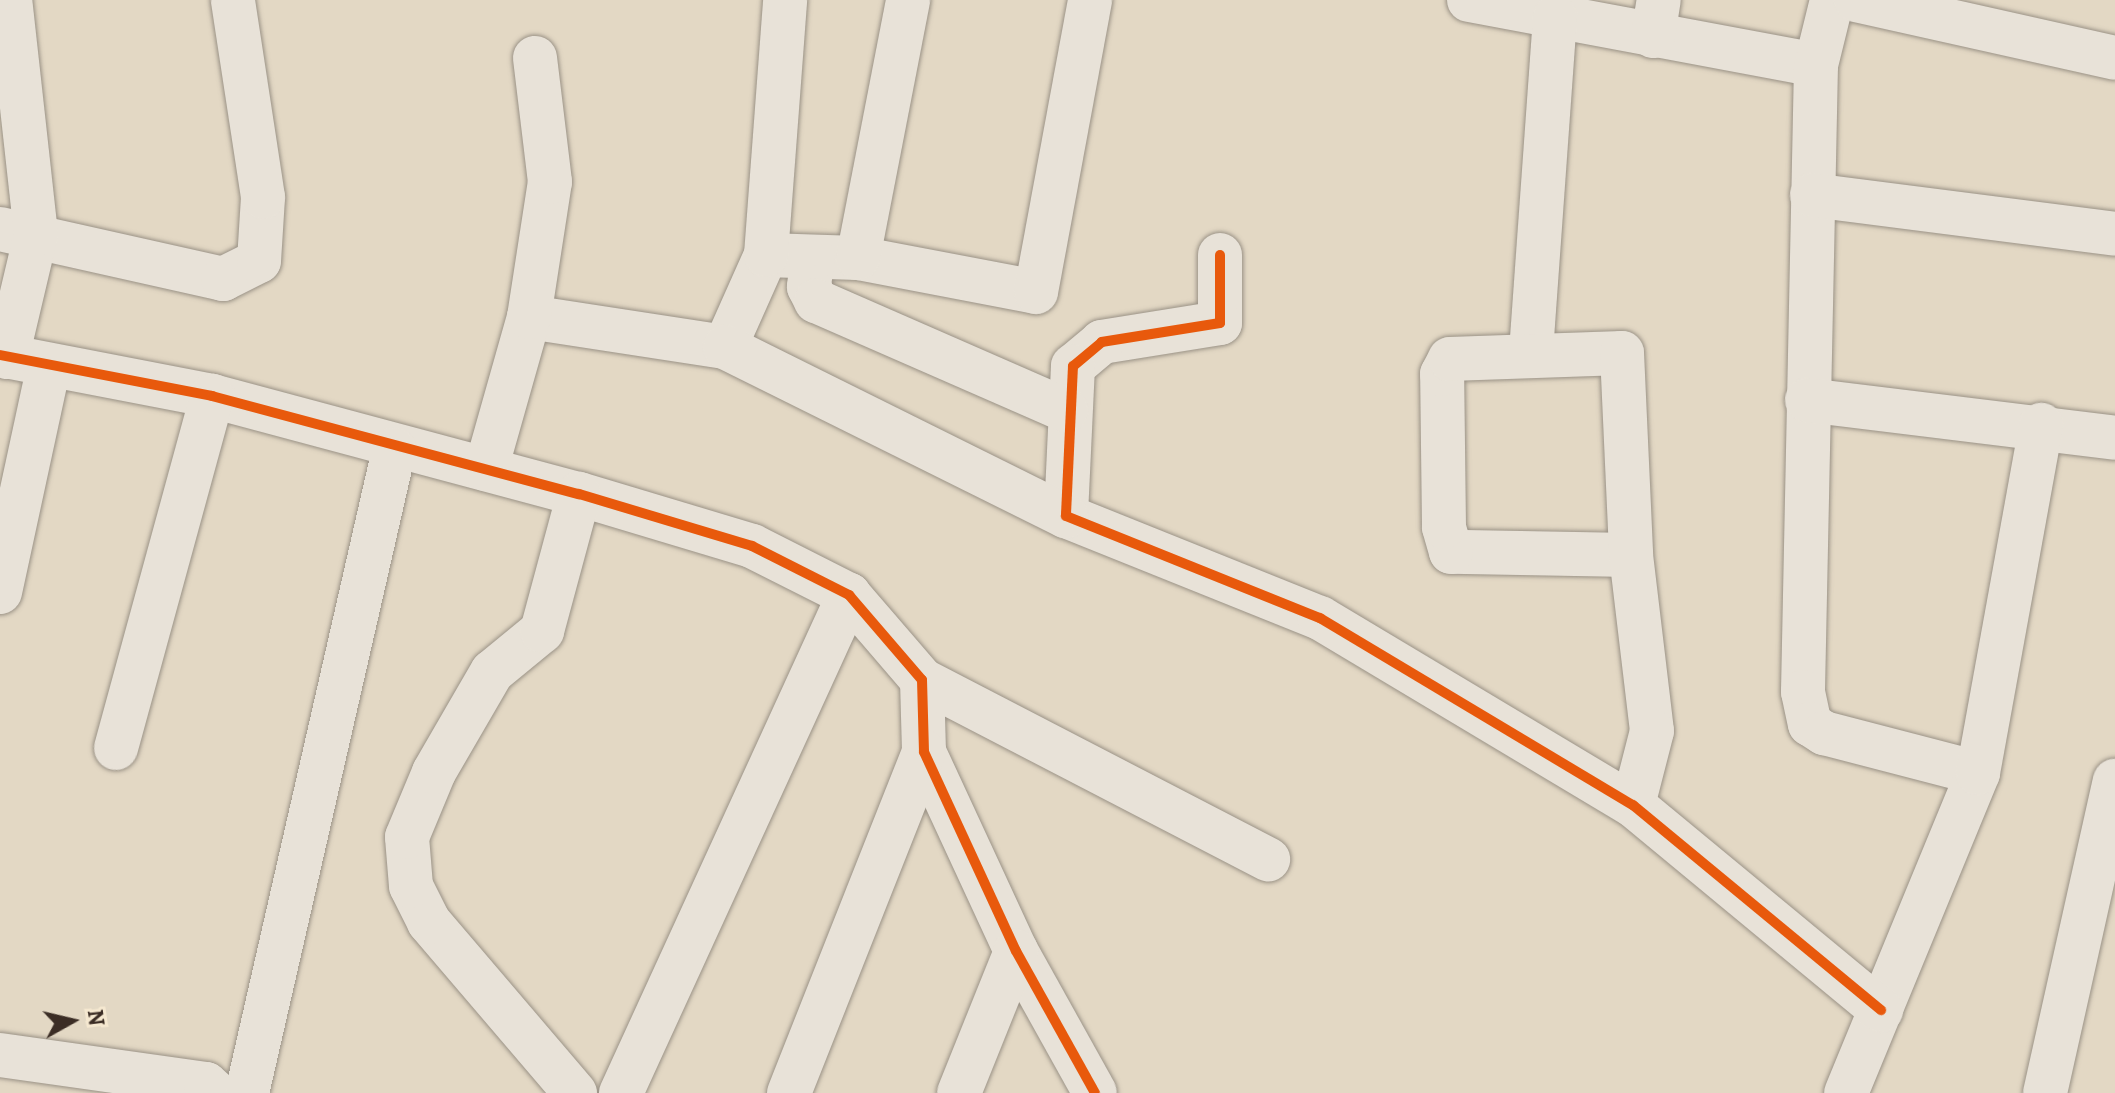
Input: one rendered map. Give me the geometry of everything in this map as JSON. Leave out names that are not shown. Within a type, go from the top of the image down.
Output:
[{"type":"street","points":[[0,592],[19,359],[10,0]]},
{"type":"street","points":[[18,231],[223,279],[259,261],[263,197],[233,0]]},
{"type":"street","points":[[725,347],[766,255],[785,0]]},
{"type":"street","points":[[858,258],[908,0]]},
{"type":"street","points":[[766,255],[858,258],[1036,292],[1090,0]]},
{"type":"street","points":[[1469,0],[1555,17],[1656,18],[1816,65]]},
{"type":"street","points":[[1832,0],[1816,65],[1803,692],[1810,724],[1838,739],[1978,773]]},
{"type":"street","points":[[1856,0],[2115,58]]},
{"type":"street","points":[[1531,352],[1555,17]]},
{"type":"street","points":[[486,469],[529,317],[550,182],[535,58]]},
{"type":"street","points":[[1812,195],[2115,234]]},
{"type":"street","points":[[1066,516],[1066,410],[1073,366],[1102,342],[1220,323],[1220,255]]},
{"type":"street","points":[[813,257],[809,287],[816,301],[1066,410]]},
{"type":"street","points":[[529,317],[725,347],[1066,516],[1320,618],[1633,805],[1881,1010]]},
{"type":"street","points":[[1631,555],[1470,556],[1447,546],[1447,363],[1531,352],[1622,353],[1631,555],[1652,731],[1633,805]]},
{"type":"street","points":[[19,359],[212,396],[394,450],[486,469],[579,494],[752,546],[849,595],[922,680],[1268,859]]},
{"type":"street","points":[[116,748],[212,396]]},
{"type":"street","points":[[1807,400],[2041,425],[2115,438]]},
{"type":"street","points":[[1846,1093],[1978,773],[2041,425]]},
{"type":"street","points":[[247,1093],[394,450]]},
{"type":"street","points":[[575,1093],[429,922],[411,886],[407,837],[434,772],[492,672],[542,631],[579,494]]},
{"type":"street","points":[[621,1093],[849,595]]},
{"type":"street","points":[[789,1093],[924,752],[922,680]]},
{"type":"street","points":[[924,752],[1016,951],[1095,1093]]},
{"type":"street","points":[[2045,1093],[2098,915],[2115,781]]},
{"type":"street","points":[[959,1093],[1016,951]]},
{"type":"street","points":[[0,1055],[206,1084],[216,1093]]},
{"type":"cycle path","points":[[1220,255],[1220,323],[1102,342],[1073,366],[1066,516],[1320,618],[1633,805],[1881,1010]]},
{"type":"cycle path","points":[[0,355],[212,396],[579,494],[752,546],[849,595],[922,680],[924,752],[1016,951],[1095,1093]]}]
